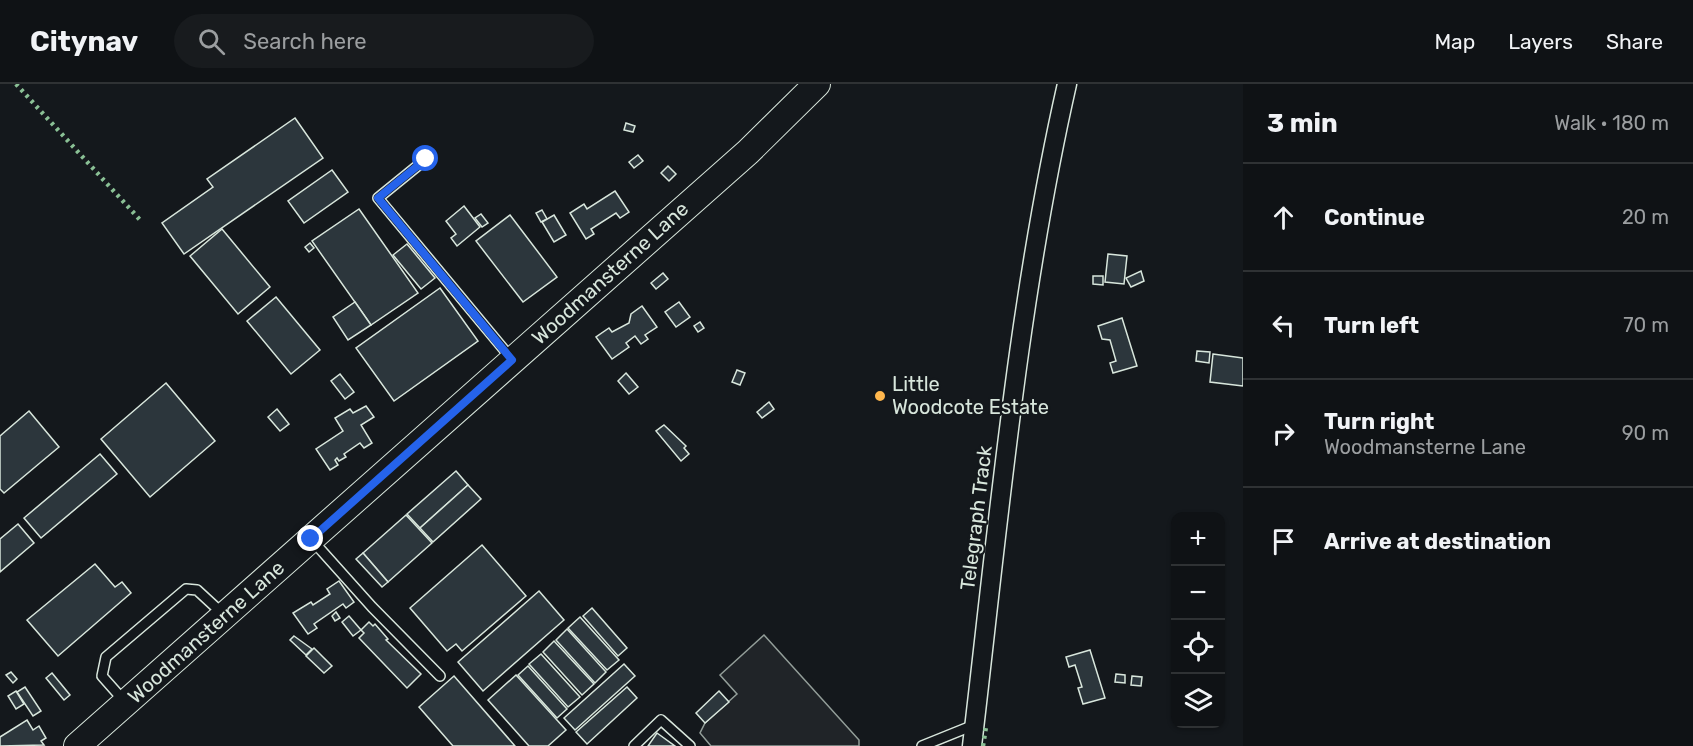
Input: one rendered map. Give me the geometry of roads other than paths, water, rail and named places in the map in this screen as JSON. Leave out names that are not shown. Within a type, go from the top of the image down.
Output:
[{"type":"street","name":"Woodmansterne Lane","points":[[77,746],[748,152],[817,84]]},
{"type":"street","name":"Telegraph Track","points":[[972,746],[1011,415],[1053,146],[1067,84]]},
{"type":"lane","points":[[426,159],[378,198],[512,360]]},
{"type":"lane","points":[[311,539],[372,607],[440,676]]},
{"type":"lane","points":[[125,703],[102,676],[106,657],[186,589],[197,590],[225,615]]},
{"type":"lane","points":[[634,746],[661,720],[690,746]]},
{"type":"lane","points":[[922,746],[974,725]]},
{"type":"place","name":"Little Woodcote Estate","points":[[880,396]]}]
